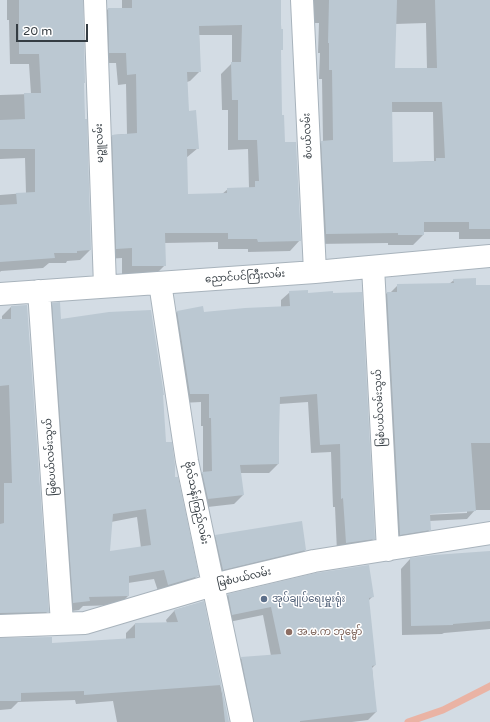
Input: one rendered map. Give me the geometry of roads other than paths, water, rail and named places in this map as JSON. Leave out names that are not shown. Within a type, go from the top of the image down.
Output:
[{"type":"street","name":"မဉ္ဇူလမ်း","points":[[95,0],[105,286]]},
{"type":"street","name":"စံပယ်လမ်း","points":[[302,0],[315,272]]},
{"type":"street","name":"ညောင်ပင်ကြီးလမ်း","points":[[0,294],[315,272],[490,256]]},
{"type":"street","name":"မြစံပယ်လမ်းသွယ်","points":[[372,267],[388,550]]},
{"type":"street","name":"ဗိုလ်သန်းကြည်လမ်း","points":[[160,283],[187,462],[242,722]]},
{"type":"street","name":"မြစံပယ်လမ်းသွယ်","points":[[39,291],[62,623]]},
{"type":"street","name":"မြစံပယ်လမ်း","points":[[0,626],[85,622],[213,585],[314,561],[490,534]]},
{"type":"waterway","points":[[408,722],[443,710],[490,686]]},
{"type":"place","name":"အုပ်ချုပ်ရေးမှူးရုံး","points":[[264,599]]},
{"type":"place","name":"အ.မ.က ဘုမ္မော်","points":[[289,632]]}]
